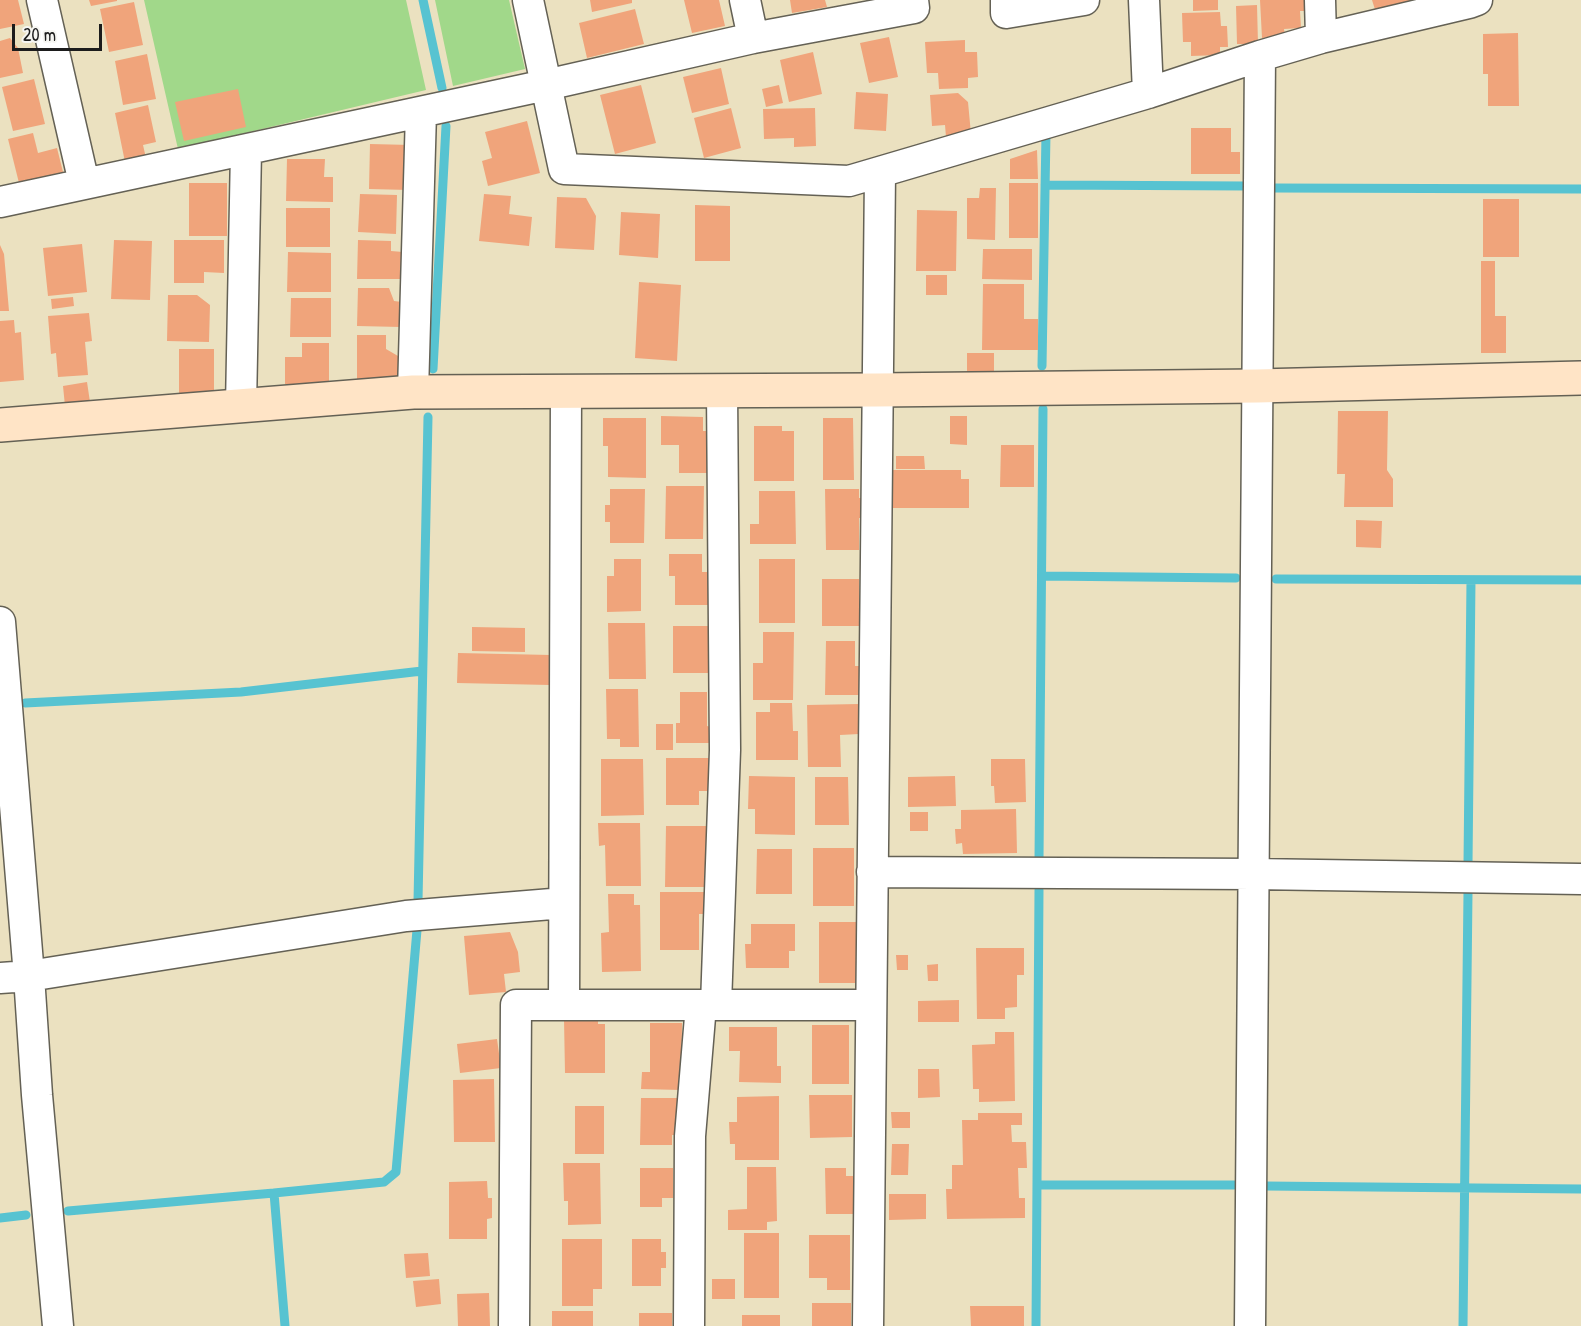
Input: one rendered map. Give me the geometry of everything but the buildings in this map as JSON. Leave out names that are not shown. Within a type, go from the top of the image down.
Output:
[{"type":"street","points":[[42,0],[84,183]]},
{"type":"street","points":[[528,0],[564,169],[849,181],[1148,93],[1321,38],[1478,0]]},
{"type":"street","points":[[746,0],[753,38]]},
{"type":"street","points":[[0,202],[546,85],[753,38],[914,8],[913,0]]},
{"type":"street","points":[[1006,0],[1006,13],[1084,0]]},
{"type":"street","points":[[1144,0],[1148,93]]},
{"type":"street","points":[[1320,0],[1321,38]]},
{"type":"street","points":[[1250,1326],[1260,56]]},
{"type":"street","points":[[413,392],[421,112]]},
{"type":"street","points":[[241,406],[246,150]]},
{"type":"street","points":[[868,1326],[880,173]]},
{"type":"street","points":[[0,425],[413,392],[1257,386],[1581,378]]},
{"type":"street","points":[[564,1005],[566,391]]},
{"type":"street","points":[[689,1326],[690,1136],[709,1005],[724,750],[722,391]]},
{"type":"street","points":[[0,622],[14,977],[38,1106],[58,1326]]},
{"type":"street","points":[[872,872],[1581,879]]},
{"type":"street","points":[[14,977],[406,916],[564,903]]},
{"type":"street","points":[[514,1326],[516,1005],[871,1005]]},
{"type":"green space","points":[[144,0],[406,0],[426,90],[178,149]]},
{"type":"green space","points":[[435,0],[509,0],[525,69],[453,86]]},
{"type":"waterway","points":[[423,0],[442,88]]},
{"type":"waterway","points":[[433,369],[446,126]]},
{"type":"waterway","points":[[1041,134],[1046,133],[1042,366]]},
{"type":"waterway","points":[[1045,185],[1246,186]]},
{"type":"waterway","points":[[1273,188],[1581,189]]},
{"type":"waterway","points":[[1039,858],[1043,409]]},
{"type":"waterway","points":[[418,901],[428,417]]},
{"type":"waterway","points":[[1042,576],[1236,578]]},
{"type":"waterway","points":[[1276,579],[1581,580]]},
{"type":"waterway","points":[[1468,863],[1471,580]]},
{"type":"waterway","points":[[25,703],[241,692],[422,671]]},
{"type":"waterway","points":[[1036,1326],[1039,890]]},
{"type":"waterway","points":[[1463,1326],[1468,893]]},
{"type":"waterway","points":[[285,1326],[274,1193],[384,1182],[396,1172],[417,930]]},
{"type":"waterway","points":[[1038,1185],[1234,1185]]},
{"type":"waterway","points":[[1265,1186],[1581,1189]]},
{"type":"waterway","points":[[68,1211],[274,1193]]},
{"type":"waterway","points":[[0,1218],[26,1215]]}]
